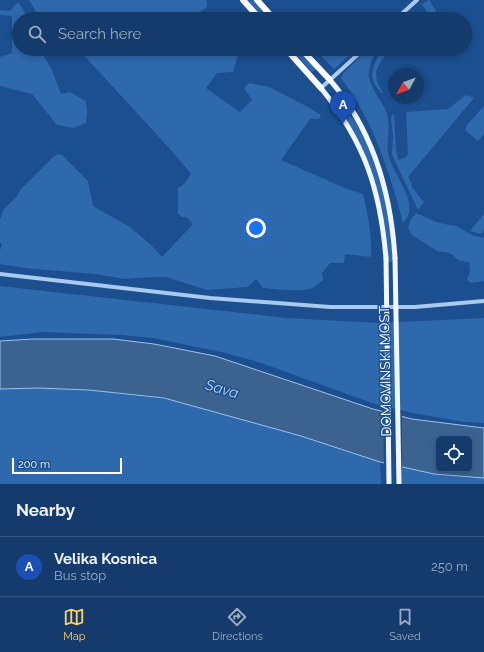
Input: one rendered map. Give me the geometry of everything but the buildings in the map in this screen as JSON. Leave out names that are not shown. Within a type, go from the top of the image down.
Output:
[{"type":"highway","points":[[243,0],[254,12]]},
{"type":"highway","points":[[257,0],[268,12]]},
{"type":"highway","points":[[292,56],[321,88]]},
{"type":"highway","points":[[308,56],[330,80]]},
{"type":"main road","name":"DOMOVINSKI MOST","points":[[330,80],[351,108],[372,150],[382,177],[389,205],[395,258],[399,484]]},
{"type":"main road","name":"DOMOVINSKI MOST","points":[[321,88],[347,124],[355,138],[366,164],[380,207],[386,258],[389,484]]},
{"type":"street","points":[[404,12],[417,0]]},
{"type":"street","points":[[321,88],[356,56]]},
{"type":"street","points":[[0,274],[210,298],[330,307],[415,306],[484,301]]},
{"type":"shaded area","points":[[29,0],[206,0],[207,3],[207,6],[199,12],[36,12]]},
{"type":"shaded area","points":[[248,0],[254,0],[265,12],[257,12]]},
{"type":"shaded area","points":[[429,0],[437,12],[427,12],[422,4]]},
{"type":"shaded area","points":[[18,2],[24,12],[12,12],[12,16],[0,15],[0,10],[10,11]]},
{"type":"shaded area","points":[[12,53],[12,56],[44,56],[52,70],[61,94],[70,92],[86,101],[86,123],[74,128],[57,125],[32,94],[0,86],[0,57]]},
{"type":"shaded area","points":[[84,56],[238,56],[233,72],[217,73],[206,88],[240,112],[252,100],[244,88],[249,83],[269,87],[321,115],[319,119],[310,119],[281,160],[345,188],[363,194],[369,225],[371,257],[345,254],[344,263],[330,263],[322,273],[323,280],[315,287],[304,290],[263,288],[256,279],[248,287],[207,290],[166,277],[124,279],[95,274],[24,268],[0,264],[0,250],[2,245],[0,242],[0,219],[4,209],[17,196],[21,189],[53,157],[58,154],[62,155],[88,181],[93,206],[130,227],[151,245],[162,257],[193,224],[186,217],[182,217],[178,214],[178,188],[185,183],[191,174],[171,150]]},
{"type":"shaded area","points":[[297,56],[305,56],[317,69],[312,72]]},
{"type":"shaded area","points":[[321,56],[349,56],[334,69]]},
{"type":"shaded area","points":[[361,56],[374,56],[369,78],[387,114],[389,124],[388,153],[394,170],[408,198],[410,207],[408,215],[403,223],[393,186],[379,148],[362,111],[341,78],[343,74]]},
{"type":"shaded area","points":[[379,56],[384,56],[378,66],[376,75],[383,93],[381,93],[374,84],[372,76]]},
{"type":"shaded area","points":[[466,95],[474,98],[408,177],[412,184],[411,186],[424,202],[418,210],[392,153],[393,137],[391,118],[394,113],[398,160],[406,157],[408,154],[406,112],[448,109]]},
{"type":"shaded area","points":[[338,97],[360,129],[367,143],[382,184],[391,233],[393,262],[387,262],[383,217],[373,177],[357,138],[333,100]]},
{"type":"shaded area","points":[[484,106],[484,134],[478,141],[465,130],[467,125]]},
{"type":"shaded area","points":[[416,213],[439,223],[456,226],[472,235],[484,238],[484,281],[471,283],[467,280],[470,271],[469,262],[460,261],[451,254],[445,252],[439,252],[411,234],[408,228],[410,221]]},
{"type":"shaded area","points":[[484,214],[484,230],[481,234],[470,231]]},
{"type":"shaded area","points":[[0,286],[288,318],[378,323],[484,318],[484,423],[464,422],[413,413],[375,404],[261,363],[226,353],[153,338],[121,335],[42,332],[0,337]]},
{"type":"shaded area","points":[[38,388],[89,390],[171,400],[301,436],[380,462],[381,484],[0,484],[0,389]]},
{"type":"shaded area","points":[[400,466],[434,474],[484,478],[484,484],[401,484]]},
{"type":"water","name":"Sava","points":[[33,339],[113,339],[154,344],[215,356],[373,409],[412,419],[484,428],[484,478],[434,474],[380,462],[301,436],[164,398],[89,390],[38,388],[0,389],[0,341]]},
{"type":"pier","points":[[383,409],[402,414],[402,469],[384,465]]},
{"type":"place","name":"Velika Kosnica","points":[[343,124]]}]
